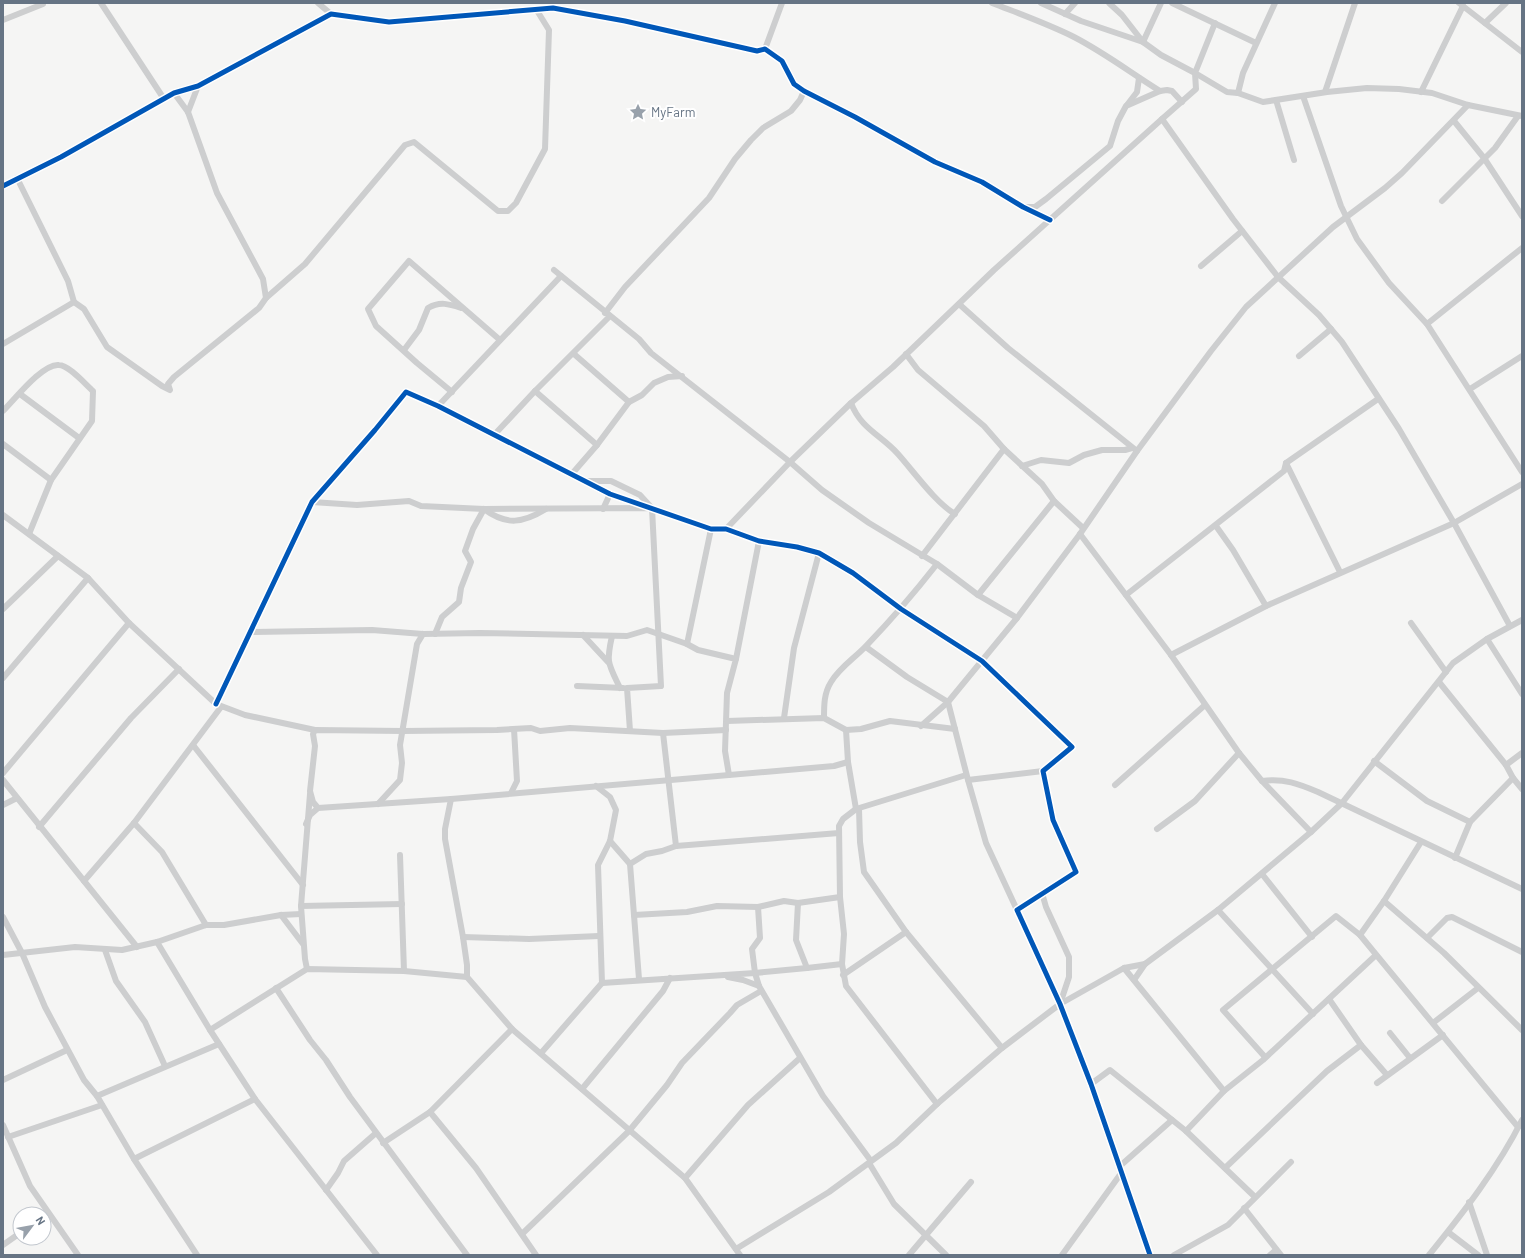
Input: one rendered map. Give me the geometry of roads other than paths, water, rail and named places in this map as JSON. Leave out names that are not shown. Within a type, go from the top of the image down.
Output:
[{"type":"street","points":[[3,20],[43,3]]},
{"type":"street","points":[[101,3],[164,99]]},
{"type":"street","points":[[318,3],[331,14],[389,22],[553,8],[625,21],[757,51],[765,49],[782,61],[794,84],[804,91],[935,162],[982,182],[1023,207],[1050,220]]},
{"type":"street","points":[[765,49],[782,3]]},
{"type":"street","points":[[992,3],[1074,37],[1121,64],[1139,78],[1160,91]]},
{"type":"street","points":[[1041,3],[1081,21],[1143,42]]},
{"type":"street","points":[[1065,14],[1075,3]]},
{"type":"street","points":[[1110,3],[1143,42],[1161,56],[1195,73],[1227,92],[1238,93],[1263,102],[1325,92],[1367,88],[1399,89],[1432,93],[1468,105],[1520,116],[1495,148],[1442,201]]},
{"type":"street","points":[[1143,42],[1161,3]]},
{"type":"street","points":[[1172,3],[1256,43]]},
{"type":"street","points":[[1238,93],[1243,73],[1275,3]]},
{"type":"street","points":[[1325,92],[1355,3]]},
{"type":"street","points":[[1485,23],[1506,3]]},
{"type":"street","points":[[1422,92],[1461,5],[1521,50]]},
{"type":"street","points":[[17,178],[68,281],[74,302],[84,309],[107,346],[162,386],[170,390],[168,384],[174,378],[259,308],[266,298],[305,264],[405,145],[414,142],[498,211],[508,211],[516,203],[545,149],[548,30],[536,9]]},
{"type":"street","points":[[3,186],[61,157],[174,93],[198,86],[331,14]]},
{"type":"street","points":[[726,529],[790,462],[851,403],[1050,220],[1196,89],[1195,73],[1216,23]]},
{"type":"street","points":[[1023,207],[1035,207],[1110,146],[1118,121],[1126,106],[1137,92],[1139,78]]},
{"type":"street","points":[[188,112],[198,86]]},
{"type":"street","points":[[1126,106],[1160,91],[1167,90],[1172,91],[1182,102]]},
{"type":"street","points":[[494,435],[535,390],[574,354],[608,314],[625,287],[709,198],[735,158],[751,140],[763,128],[791,110],[800,100],[804,91]]},
{"type":"street","points":[[174,93],[188,112],[217,193],[263,279],[266,298]]},
{"type":"street","points":[[1303,96],[1327,170],[1345,217],[1357,239],[1389,283],[1427,324],[1522,472]]},
{"type":"street","points":[[1276,100],[1294,160]]},
{"type":"street","points":[[921,726],[948,702],[1017,618],[1080,534],[1134,449],[1246,307],[1345,217],[1385,188],[1454,121],[1468,105]]},
{"type":"street","points":[[1162,119],[1242,231],[1278,278],[1318,315],[1342,342],[1399,429],[1454,523],[1510,626]]},
{"type":"street","points":[[1454,121],[1484,158],[1522,216]]},
{"type":"street","points":[[1201,266],[1242,231]]},
{"type":"street","points":[[1427,324],[1522,248]]},
{"type":"street","points":[[452,392],[376,326],[368,309],[409,261],[500,340]]},
{"type":"street","points":[[554,270],[639,339],[651,352],[790,462],[822,490],[922,556],[937,564],[978,595],[1017,618]]},
{"type":"street","points":[[438,406],[561,276]]},
{"type":"street","points":[[3,344],[74,302]]},
{"type":"street","points":[[404,350],[419,330],[428,308],[436,303],[448,303],[465,309]]},
{"type":"street","points":[[959,304],[1008,348],[1134,449]]},
{"type":"street","points":[[1299,356],[1331,329]]},
{"type":"street","points":[[574,354],[629,402]]},
{"type":"street","points":[[906,354],[918,370],[984,426],[1004,449],[1042,484],[1054,500],[1083,528]]},
{"type":"street","points":[[1470,389],[1522,356]]},
{"type":"street","points":[[3,411],[46,368],[60,364],[93,391],[92,420],[51,480],[29,534]]},
{"type":"street","points":[[571,475],[597,445],[629,402],[642,395],[654,383],[668,377],[682,376]]},
{"type":"street","points":[[535,390],[597,445]]},
{"type":"street","points":[[84,881],[134,823],[193,745],[219,706],[312,502],[406,392],[438,406],[610,494],[711,529],[726,529],[758,541],[797,547],[819,553],[854,573],[901,610],[982,661],[1072,747],[1043,771],[967,778],[857,809],[843,819],[839,826],[840,897],[844,934],[842,964],[846,986],[937,1104]]},
{"type":"street","points":[[20,394],[79,438]]},
{"type":"street","points":[[1126,595],[1216,526],[1284,471],[1286,463],[1378,399]]},
{"type":"street","points":[[851,403],[855,413],[868,430],[897,452],[944,508],[955,514]]},
{"type":"street","points":[[3,444],[51,480]]},
{"type":"street","points":[[922,556],[1004,449]]},
{"type":"street","points":[[1022,466],[1041,460],[1069,463],[1084,455],[1102,450],[1134,449]]},
{"type":"street","points":[[1286,463],[1340,572]]},
{"type":"street","points":[[577,686],[624,688],[661,686],[652,508],[640,495],[612,481],[582,480]]},
{"type":"street","points":[[1171,655],[1266,606],[1340,572],[1454,523],[1522,484]]},
{"type":"street","points":[[602,510],[610,494]]},
{"type":"street","points":[[978,595],[1054,500]]},
{"type":"street","points":[[312,502],[357,506],[409,501],[421,506],[484,509],[602,510],[652,508]]},
{"type":"street","points":[[484,509],[499,518],[520,521],[533,517],[546,509]]},
{"type":"street","points":[[435,634],[442,617],[459,602],[461,588],[471,562],[465,551],[473,529],[484,509]]},
{"type":"street","points":[[3,515],[88,578],[129,623],[219,706],[245,715],[315,730],[403,731],[531,728],[540,731],[570,728],[663,733],[726,730]]},
{"type":"street","points":[[1216,526],[1233,550],[1266,606]]},
{"type":"street","points":[[686,644],[711,529]]},
{"type":"street","points":[[1080,534],[1171,655],[1239,753],[1262,781],[1311,832]]},
{"type":"street","points":[[729,775],[725,750],[727,693],[736,659],[758,541]]},
{"type":"street","points":[[784,718],[794,648],[819,553]]},
{"type":"street","points":[[3,609],[58,556]]},
{"type":"street","points":[[824,718],[825,696],[831,682],[901,610],[937,564]]},
{"type":"street","points":[[3,678],[88,578]]},
{"type":"street","points":[[1134,980],[1144,964],[1218,910],[1311,832],[1342,803],[1453,663],[1487,639],[1522,620]]},
{"type":"street","points":[[1411,622],[1446,672]]},
{"type":"street","points":[[3,774],[129,623]]},
{"type":"street","points":[[252,632],[372,630],[423,634],[627,636],[647,630],[686,644],[698,650],[736,659]]},
{"type":"street","points":[[378,804],[400,780],[402,763],[400,745],[417,644],[423,634]]},
{"type":"street","points":[[583,635],[608,662],[624,688],[630,731]]},
{"type":"street","points":[[608,662],[607,656],[612,636]]},
{"type":"street","points":[[1487,639],[1522,694]]},
{"type":"street","points":[[866,647],[907,677],[948,702],[967,778],[986,843],[1060,1004],[1091,1084],[1150,1255]]},
{"type":"street","points":[[39,827],[131,718],[179,669]]},
{"type":"street","points":[[1439,682],[1506,765],[1513,778],[1522,789]]},
{"type":"street","points":[[1115,785],[1205,705]]},
{"type":"street","points":[[727,721],[784,718],[824,718],[846,730],[861,729],[890,721],[955,729]]},
{"type":"street","points":[[511,793],[517,781],[514,729]]},
{"type":"street","points":[[308,969],[303,945],[301,906],[306,824],[315,746],[313,734],[315,730]]},
{"type":"street","points":[[846,730],[848,762],[857,809],[864,872],[906,932],[1002,1048]]},
{"type":"street","points":[[663,733],[676,846]]},
{"type":"street","points":[[193,745],[303,885]]},
{"type":"street","points":[[1157,829],[1195,801],[1239,753]]},
{"type":"street","points":[[1506,765],[1522,753]]},
{"type":"street","points":[[1374,761],[1426,801],[1470,822]]},
{"type":"street","points":[[306,824],[310,815],[318,808],[451,799],[668,779],[834,766],[848,762]]},
{"type":"street","points":[[1017,910],[1076,872],[1053,820],[1043,771]]},
{"type":"street","points":[[1455,858],[1470,822],[1513,778]]},
{"type":"street","points":[[1262,781],[1275,779],[1292,781],[1342,803],[1522,889]]},
{"type":"street","points":[[3,780],[39,827],[137,947]]},
{"type":"street","points":[[517,781],[525,792]]},
{"type":"street","points":[[596,786],[610,797],[616,810],[610,841],[598,865],[599,936],[602,983]]},
{"type":"street","points":[[310,791],[313,802],[318,808]]},
{"type":"street","points":[[3,805],[17,798]]},
{"type":"street","points":[[451,799],[444,829],[463,936],[467,977],[512,1029],[542,1052],[582,1089],[685,1178],[738,1253],[829,1192],[896,1143],[937,1104],[1002,1048],[1060,1004],[1124,968],[1144,964]]},
{"type":"street","points":[[134,823],[162,852],[206,925]]},
{"type":"street","points":[[630,864],[646,854],[662,851],[676,846],[839,833]]},
{"type":"street","points":[[610,841],[630,864],[639,979]]},
{"type":"street","points":[[1360,935],[1384,901],[1421,842]]},
{"type":"street","points":[[400,854],[404,971]]},
{"type":"street","points":[[1262,874],[1312,937]]},
{"type":"street","points":[[1042,893],[1046,907],[1069,957],[1069,977],[1060,1004]]},
{"type":"street","points":[[634,915],[687,912],[717,906],[758,907],[784,901],[798,903],[840,897]]},
{"type":"street","points":[[1384,901],[1427,938],[1522,1030]]},
{"type":"street","points":[[798,903],[796,940],[807,968]]},
{"type":"street","points":[[301,906],[402,904]]},
{"type":"street","points":[[758,907],[760,938],[752,949],[755,974],[760,988],[822,1096],[870,1162],[894,1204],[946,1255]]},
{"type":"street","points":[[1218,910],[1313,1014]]},
{"type":"street","points":[[3,955],[75,947],[105,950],[137,947],[157,942],[206,925],[224,925],[281,915],[301,914]]},
{"type":"street","points":[[281,915],[303,945]]},
{"type":"street","points":[[3,916],[22,953],[45,1008],[84,1080],[97,1096],[134,1158],[197,1255]]},
{"type":"street","points":[[1265,1058],[1223,1010],[1336,916],[1360,935],[1518,1127]]},
{"type":"street","points":[[1427,938],[1447,918],[1452,917],[1522,952]]},
{"type":"street","points":[[843,975],[906,932]]},
{"type":"street","points":[[463,936],[529,939],[599,936]]},
{"type":"street","points":[[157,942],[210,1030],[255,1099],[377,1255]]},
{"type":"street","points":[[105,950],[116,981],[145,1022],[165,1066]]},
{"type":"street","points":[[1186,1131],[1224,1091],[1265,1058],[1376,955]]},
{"type":"street","points":[[542,1052],[602,983],[639,979],[755,974],[842,964]]},
{"type":"street","points":[[1124,968],[1224,1091]]},
{"type":"street","points":[[210,1030],[308,969],[404,971],[467,977]]},
{"type":"street","points":[[715,975],[742,980],[760,988]]},
{"type":"street","points":[[582,1089],[663,991],[670,978]]},
{"type":"street","points":[[276,988],[350,1097],[467,1255]]},
{"type":"street","points":[[522,1234],[630,1130],[667,1085],[682,1064],[708,1035],[737,1005],[760,988]]},
{"type":"street","points":[[1433,1023],[1478,988]]},
{"type":"street","points":[[1329,999],[1360,1045],[1387,1075]]},
{"type":"street","points":[[384,1143],[430,1112],[512,1029]]},
{"type":"street","points":[[1390,1033],[1410,1058]]},
{"type":"street","points":[[1377,1082],[1443,1035]]},
{"type":"street","points":[[97,1096],[219,1044]]},
{"type":"street","points":[[1225,1168],[1327,1072],[1360,1045]]},
{"type":"street","points":[[3,1080],[67,1050]]},
{"type":"street","points":[[685,1178],[748,1105],[800,1058]]},
{"type":"street","points":[[1091,1084],[1110,1070],[1186,1131],[1255,1197]]},
{"type":"street","points":[[134,1158],[255,1099]]},
{"type":"street","points":[[8,1137],[102,1105]]},
{"type":"street","points":[[430,1112],[476,1168],[536,1255]]},
{"type":"street","points":[[1062,1255],[1121,1169],[1172,1120]]},
{"type":"street","points":[[1429,1255],[1448,1232],[1510,1145],[1522,1120]]},
{"type":"street","points":[[3,1124],[30,1186],[41,1206]]},
{"type":"street","points":[[326,1190],[338,1173],[344,1161],[376,1133]]},
{"type":"street","points":[[1174,1255],[1181,1253],[1228,1225],[1291,1162]]},
{"type":"street","points":[[909,1255],[971,1182]]},
{"type":"street","points":[[1469,1202],[1487,1255]]},
{"type":"street","points":[[1244,1208],[1281,1255]]},
{"type":"street","points":[[52,1222],[78,1255]]},
{"type":"street","points":[[1448,1232],[1478,1255]]},
{"type":"street","points":[[3,1245],[12,1239]]},
{"type":"street","points":[[1270,1255],[1276,1250]]},
{"type":"place","name":"MyFarm","points":[[638,112]]}]
